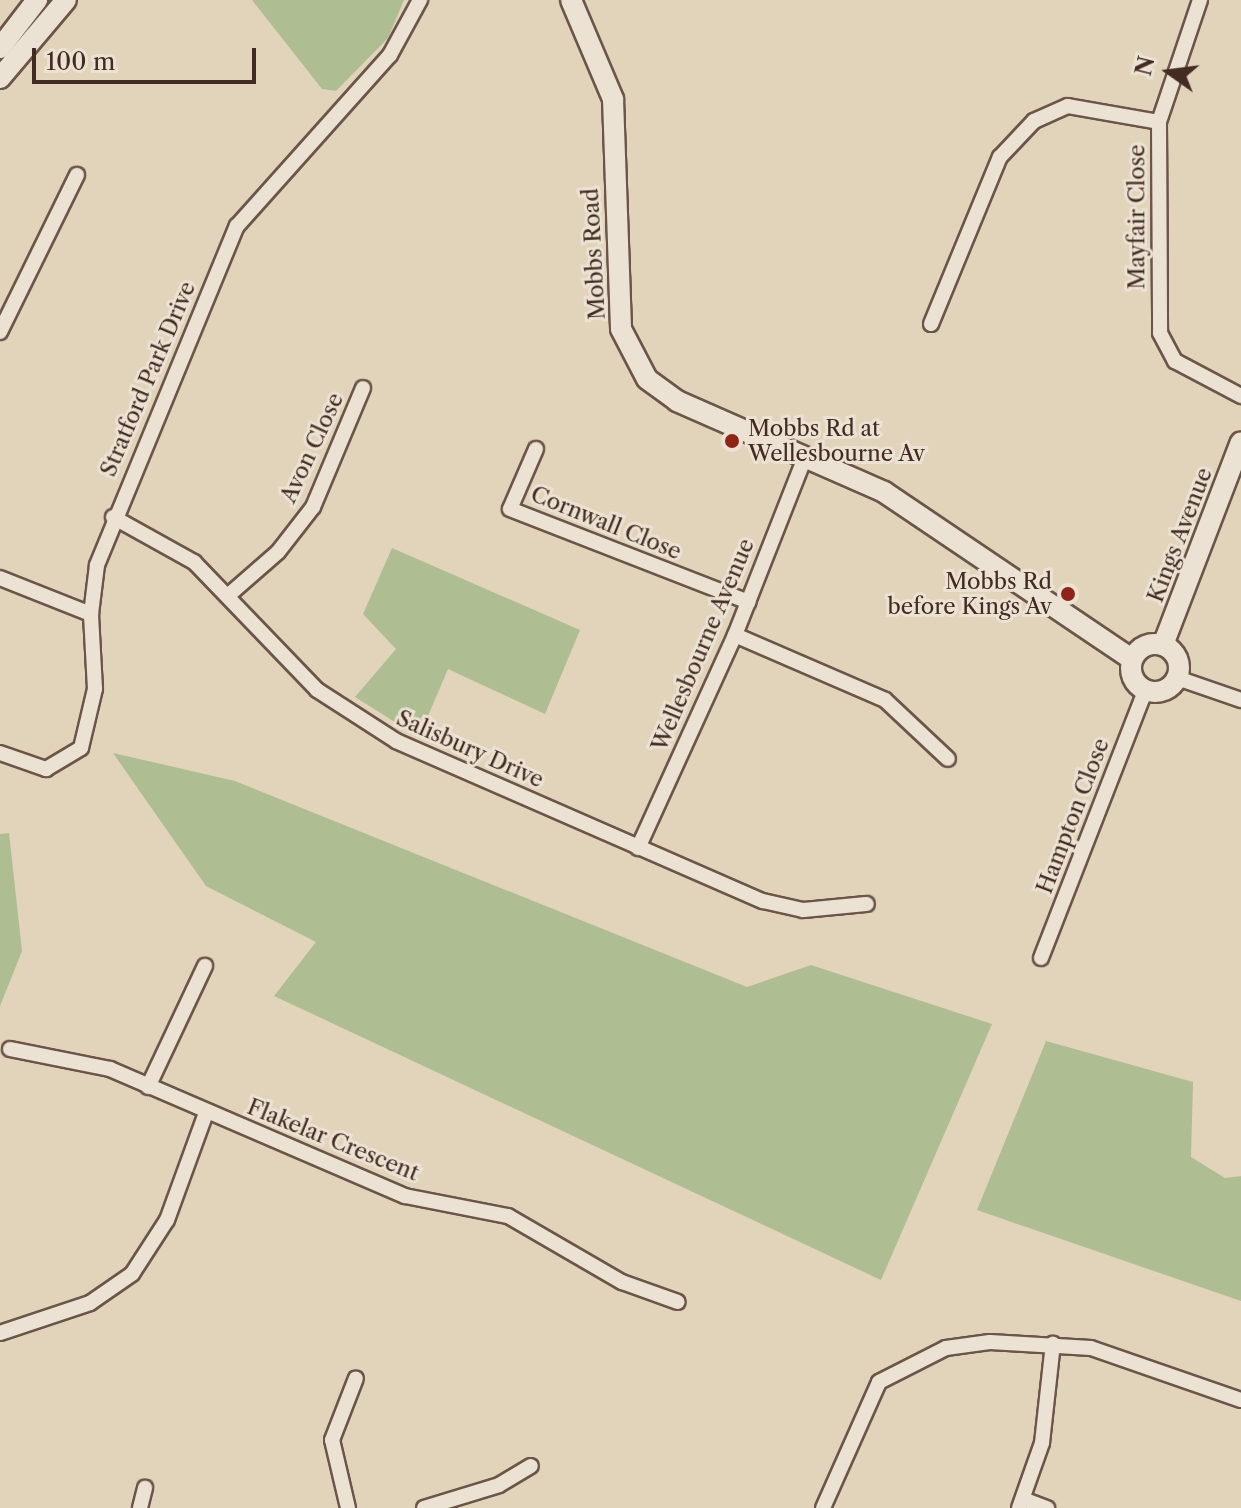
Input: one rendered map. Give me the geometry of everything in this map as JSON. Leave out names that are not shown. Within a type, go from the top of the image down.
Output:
[{"type":"street","points":[[0,78],[66,0]]},
{"type":"street","name":"Stratford Park Drive","points":[[0,753],[46,769],[81,748],[95,689],[91,614],[113,517],[237,226],[259,193],[390,55],[420,0]]},
{"type":"street","name":"Mobbs Road","points":[[571,0],[613,99],[618,303],[628,349],[647,379],[677,401],[884,492],[1132,659]]},
{"type":"street","name":"Mayfair Close","points":[[1200,0],[1159,122],[1160,333],[1175,361],[1198,379],[1241,396]]},
{"type":"street","points":[[0,48],[37,1]]},
{"type":"street","points":[[931,324],[1000,157],[1034,121],[1068,106],[1159,122]]},
{"type":"street","points":[[0,332],[77,175]]},
{"type":"street","name":"Avon Close","points":[[231,593],[278,552],[313,507],[363,388]]},
{"type":"street","name":"Kings Avenue","points":[[1163,645],[1241,442]]},
{"type":"street","name":"Cornwall Close","points":[[536,449],[510,509],[748,602]]},
{"type":"street","name":"Wellesbourne Avenue","points":[[638,848],[735,635],[805,457]]},
{"type":"street","name":"Salisbury Drive","points":[[113,517],[194,562],[231,593],[351,717],[638,848],[763,901],[803,910],[867,904]]},
{"type":"street","points":[[0,578],[91,614]]},
{"type":"street","points":[[735,635],[885,700],[948,759]]},
{"type":"street","points":[[1163,645],[1175,655],[1177,678],[1160,692],[1145,691],[1131,674],[1132,659],[1142,647],[1163,645]]},
{"type":"street","points":[[1177,678],[1241,700]]},
{"type":"street","name":"Hampton Close","points":[[1041,958],[1145,691]]},
{"type":"street","points":[[148,1087],[205,966]]},
{"type":"street","name":"Flakelar Crescent","points":[[10,1049],[55,1054],[148,1087],[405,1196],[508,1216],[622,1282],[678,1302]]},
{"type":"street","points":[[0,1333],[90,1303],[132,1274],[167,1220],[206,1113]]},
{"type":"street","points":[[1047,1508],[1021,1503],[1042,1443],[1053,1344]]},
{"type":"street","points":[[823,1508],[859,1418],[886,1374],[946,1348],[1053,1344],[1135,1359],[1241,1400]]},
{"type":"street","points":[[348,1508],[332,1440],[356,1378]]},
{"type":"street","points":[[424,1508],[499,1485],[531,1466]]},
{"type":"street","points":[[140,1508],[145,1488]]},
{"type":"green space","points":[[252,0],[404,0],[388,38],[336,91],[322,89]]},
{"type":"green space","points":[[392,548],[580,630],[545,714],[448,669],[419,737],[355,697],[396,649],[363,614]]},
{"type":"green space","points":[[113,753],[235,781],[747,987],[811,965],[992,1024],[881,1280],[274,996],[316,942],[206,886]]},
{"type":"green space","points":[[9,833],[22,951],[0,1006],[0,834]]},
{"type":"green space","points":[[1046,1041],[1193,1082],[1191,1157],[1225,1178],[1241,1176],[1241,1301],[977,1210]]},
{"type":"place","name":"Mobbs Rd at Wellesbourne Av","points":[[732,441]]},
{"type":"place","name":"Mobbs Rd before Kings Av","points":[[1068,594]]}]
